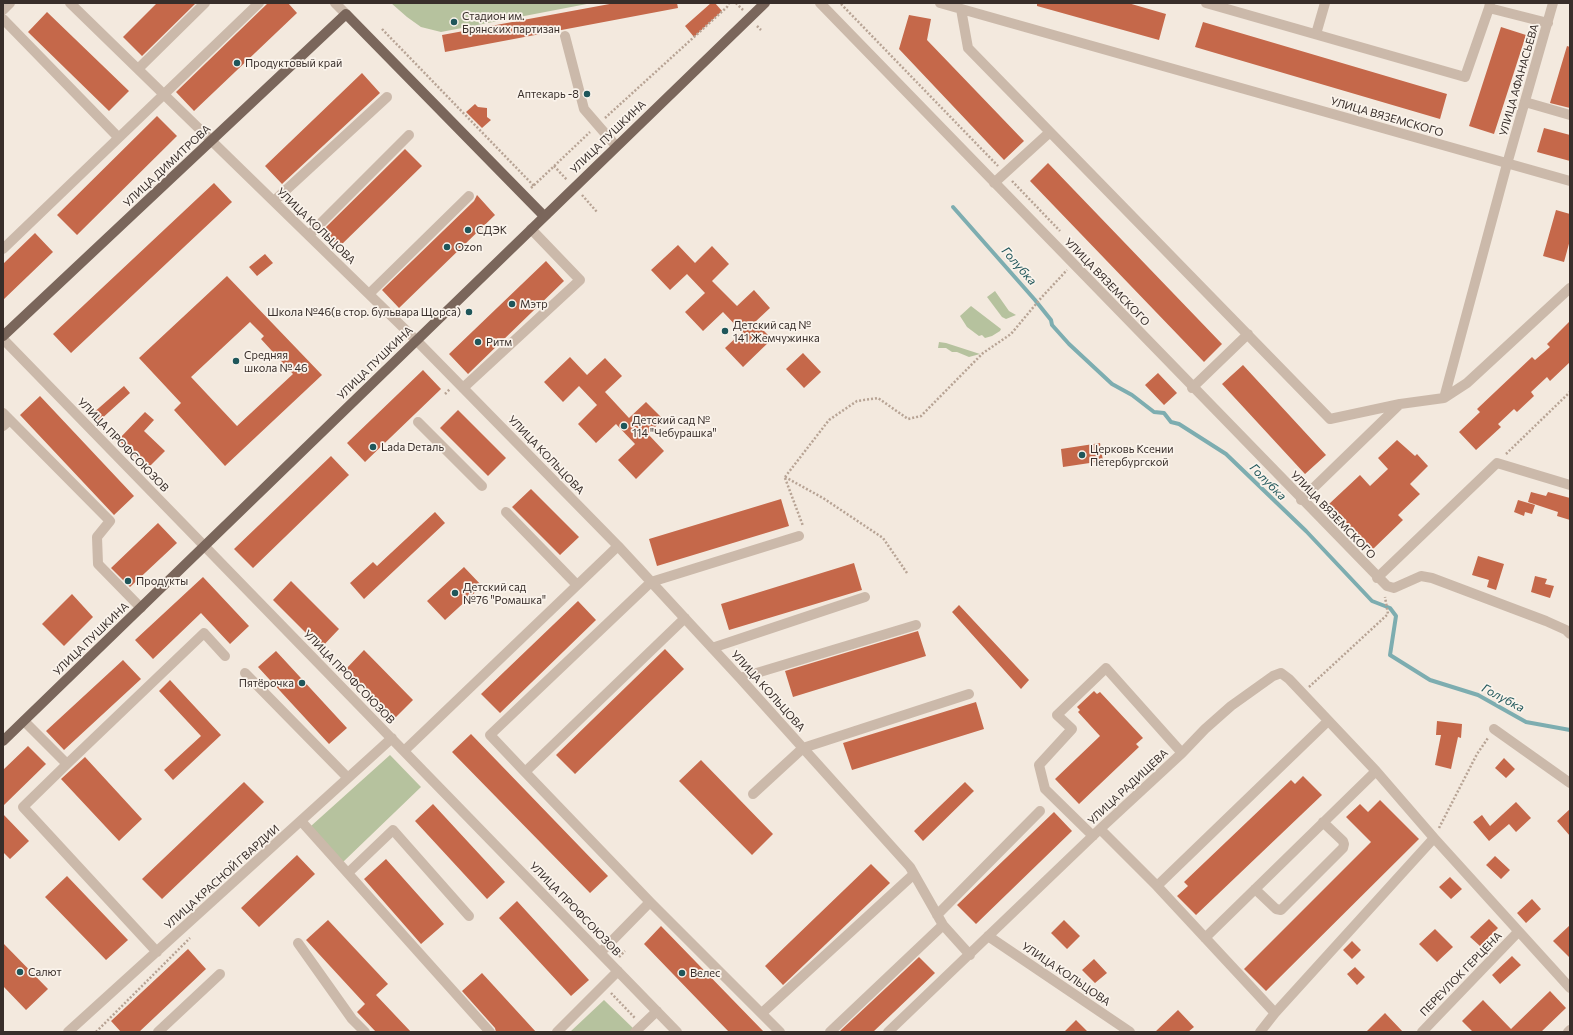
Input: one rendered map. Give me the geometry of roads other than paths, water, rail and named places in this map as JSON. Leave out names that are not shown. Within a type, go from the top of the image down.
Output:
[{"type":"main road","name":"УЛИЦА ПУШКИНА","points":[[3,741],[765,3]]},
{"type":"main road","name":"УЛИЦА ДИМИТРОВА","points":[[3,336],[346,14]]},
{"type":"main road","points":[[346,14],[544,216]]},
{"type":"street","points":[[3,10],[10,3]]},
{"type":"street","name":"УЛИЦА КОЛЬЦОВА","points":[[70,3],[416,340],[618,546],[740,678],[910,867],[943,925],[970,955]]},
{"type":"street","points":[[138,69],[206,3]]},
{"type":"street","points":[[3,249],[259,3]]},
{"type":"street","points":[[335,3],[346,14]]},
{"type":"street","name":"УЛИЦА ВЯЗЕМСКОГО","points":[[820,3],[1377,578],[1387,586],[1394,588],[1421,576],[1432,578],[1546,621],[1566,630],[1570,634]]},
{"type":"street","name":"УЛИЦА ВЯЗЕМСКОГО","points":[[940,3],[1551,177],[1570,181]]},
{"type":"street","points":[[1206,3],[1465,77],[1490,6],[1548,23]]},
{"type":"street","points":[[1316,34],[1325,3]]},
{"type":"street","name":"УЛИЦА АФАНАСЬЕВА","points":[[1444,398],[1507,164],[1553,3]]},
{"type":"street","points":[[961,9],[968,48],[1330,419],[1400,404],[1444,398],[1467,383],[1570,288]]},
{"type":"street","points":[[3,19],[118,138]]},
{"type":"street","points":[[565,36],[584,109],[616,146]]},
{"type":"street","points":[[274,201],[387,97]]},
{"type":"street","points":[[1525,102],[1570,114]]},
{"type":"street","points":[[994,183],[1050,132]]},
{"type":"street","points":[[309,235],[409,134]]},
{"type":"street","points":[[369,294],[469,196]]},
{"type":"street","points":[[463,388],[580,280],[530,229]]},
{"type":"street","points":[[1192,388],[1248,334]]},
{"type":"street","name":"УЛИЦА ПРОФСОЮЗОВ","points":[[3,339],[677,1032]]},
{"type":"street","points":[[1301,500],[1400,404]]},
{"type":"street","points":[[5,420],[110,521],[97,537],[98,564],[141,608]]},
{"type":"street","points":[[418,422],[482,486]]},
{"type":"street","points":[[1377,578],[1497,462],[1570,485]]},
{"type":"street","points":[[506,512],[577,585]]},
{"type":"street","points":[[780,1032],[650,902],[490,734],[651,582],[801,532]]},
{"type":"street","points":[[404,751],[618,546]]},
{"type":"street","points":[[712,648],[865,597]]},
{"type":"street","points":[[525,772],[685,618]]},
{"type":"street","points":[[740,678],[916,625]]},
{"type":"street","points":[[157,952],[23,807],[204,633],[225,656]]},
{"type":"street","points":[[1182,753],[1106,668],[1057,715],[1072,729],[1039,765],[1045,789],[1157,886],[1275,1013]]},
{"type":"street","points":[[246,673],[348,778]]},
{"type":"street","name":"УЛИЦА РАДИЩЕВА","points":[[888,1032],[1182,753],[1205,729],[1231,706],[1273,676],[1281,673],[1302,693]]},
{"type":"street","name":"ПЕРЕУЛОК ГЕРЦЕНА","points":[[1302,693],[1376,771],[1518,932],[1570,988]]},
{"type":"street","points":[[754,794],[803,748],[969,694]]},
{"type":"street","points":[[24,721],[67,764]]},
{"type":"street","points":[[1157,886],[1328,721]]},
{"type":"street","points":[[1494,729],[1570,783]]},
{"type":"street","name":"УЛИЦА КРАСНОЙ ГВАРДИИ","points":[[73,1031],[157,952],[392,738]]},
{"type":"street","points":[[1205,938],[1376,771]]},
{"type":"street","points":[[937,915],[1040,811]]},
{"type":"street","points":[[301,821],[490,1032]]},
{"type":"street","points":[[1255,889],[1276,908],[1281,910],[1343,848],[1343,841],[1323,822]]},
{"type":"street","points":[[348,873],[393,830],[469,916]]},
{"type":"street","points":[[1260,1032],[1275,1013],[1434,838]]},
{"type":"street","points":[[762,1013],[914,874]]},
{"type":"street","points":[[600,953],[650,902]]},
{"type":"street","points":[[830,1032],[943,925]]},
{"type":"street","name":"ПЕРЕУЛОК ГЕРЦЕНА","points":[[1422,1032],[1518,932]]},
{"type":"street","name":"УЛИЦА КОЛЬЦОВА","points":[[988,936],[1130,1032]]},
{"type":"street","points":[[298,943],[352,1019],[365,1032]]},
{"type":"street","points":[[557,1032],[618,971]]},
{"type":"street","points":[[158,1032],[220,974]]},
{"type":"street","points":[[638,1029],[657,1011]]},
{"type":"waterway","name":"Голубка","points":[[953,207],[1035,300],[1051,320],[1052,325],[1069,344],[1112,384],[1132,395],[1154,412],[1164,413],[1171,422],[1179,424],[1226,454],[1306,531],[1372,601],[1390,608],[1396,616],[1390,655],[1430,680],[1478,695],[1526,722],[1570,730]]},
{"type":"place","name":"Стадион им. Брянских партизан","points":[[454,22]]},
{"type":"place","name":"Продуктовый край","points":[[237,63]]},
{"type":"place","name":"Аптекарь -8","points":[[587,94]]},
{"type":"place","name":"СДЭК","points":[[468,230]]},
{"type":"place","name":"Ozon","points":[[447,247]]},
{"type":"place","name":"Мэтр","points":[[512,304]]},
{"type":"place","name":"Школа №46(в стор. бульвара Щорса)","points":[[469,312]]},
{"type":"place","name":"Детский сад № 141 Жемчужинка","points":[[725,331]]},
{"type":"place","name":"Ритм","points":[[478,342]]},
{"type":"place","name":"Средняя школа № 46","points":[[236,361]]},
{"type":"place","name":"Детский сад № 114 \"Чебурашка\"","points":[[624,426]]},
{"type":"place","name":"Lada Dеталь","points":[[373,447]]},
{"type":"place","name":"Церковь Ксении Петербургской","points":[[1082,455]]},
{"type":"place","name":"Продукты","points":[[128,581]]},
{"type":"place","name":"Детский сад №76 \"Ромашка\"","points":[[455,593]]},
{"type":"place","name":"Пятёрочка","points":[[302,683]]},
{"type":"place","name":"Салют","points":[[20,972]]},
{"type":"place","name":"Велес","points":[[682,973]]}]
